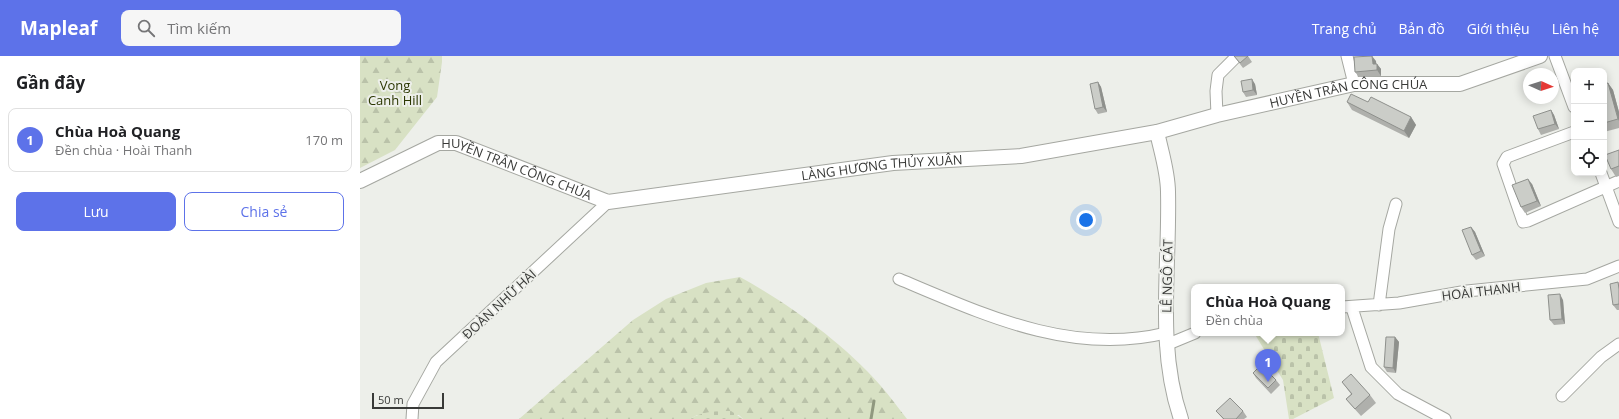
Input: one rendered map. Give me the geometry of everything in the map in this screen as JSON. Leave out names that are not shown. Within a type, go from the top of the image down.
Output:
[{"type":"street","points":[[1347,56],[1354,84]]},
{"type":"street","name":"HUYỀN TRÂN CÔNG CHÚA","points":[[1157,132],[1217,115],[1354,84],[1460,84],[1540,56]]},
{"type":"street","points":[[1555,56],[1573,104]]},
{"type":"street","points":[[1217,115],[1216,91],[1218,75],[1235,58]]},
{"type":"street","name":"LÀNG HƯƠNG THỦY XUÂN","points":[[608,202],[893,163],[1021,156],[1157,132]]},
{"type":"street","name":"LÊ NGÔ CÁT","points":[[1157,132],[1168,190],[1166,339],[1173,396],[1181,419]]},
{"type":"street","points":[[1571,133],[1508,157],[1503,164],[1523,222],[1619,181]]},
{"type":"street","name":"HUYỀN TRÂN CÔNG CHÚA","points":[[360,181],[438,143],[456,143],[608,202]]},
{"type":"street","points":[[1602,176],[1619,222]]},
{"type":"street","name":"ĐOÀN NHỮ HÀI","points":[[412,419],[413,404],[436,362],[608,202]]},
{"type":"street","points":[[1380,305],[1389,230],[1396,204]]},
{"type":"street","name":"HOÀI THANH","points":[[1347,308],[1380,305],[1467,291],[1587,279],[1619,266]]},
{"type":"street","points":[[899,279],[1000,321],[1048,333],[1080,338],[1128,339],[1166,339],[1191,334]]},
{"type":"street","points":[[1347,308],[1371,367],[1398,394],[1445,419]]},
{"type":"street","points":[[1562,396],[1601,357],[1619,344]]},
{"type":"green space","name":"Vong Canh Hill","points":[[360,56],[442,56],[442,62],[437,97],[395,150],[360,168]]},
{"type":"green space","points":[[740,277],[796,312],[832,339],[880,385],[907,419],[743,419],[739,415],[697,415],[690,419],[519,419],[633,320],[666,299],[706,283]]},
{"type":"green space","points":[[1256,336],[1319,336],[1334,398],[1293,419],[1289,419],[1283,380]]},
{"type":"green space","points":[[715,411],[731,411],[743,419],[690,419],[695,416]]},
{"type":"building","points":[[1234,56],[1248,56],[1240,63]]},
{"type":"building","points":[[1372,56],[1373,64],[1377,64],[1377,70],[1355,72],[1354,57]]},
{"type":"building","points":[[1252,79],[1253,90],[1243,92],[1241,81]]},
{"type":"building","points":[[1098,82],[1103,107],[1095,109],[1090,84]]},
{"type":"building","points":[[1607,83],[1618,119],[1607,122],[1607,104]]},
{"type":"building","points":[[1351,94],[1368,102],[1371,97],[1411,117],[1404,131],[1347,102]]},
{"type":"building","points":[[1551,110],[1555,124],[1538,129],[1533,116]]},
{"type":"building","points":[[1619,150],[1619,166],[1611,169],[1607,160],[1607,154]]},
{"type":"building","points":[[1528,179],[1537,201],[1521,207],[1512,185]]},
{"type":"building","points":[[1471,227],[1481,251],[1472,255],[1462,230]]},
{"type":"building","points":[[1618,282],[1619,304],[1613,305],[1610,284]]},
{"type":"building","points":[[1560,294],[1562,319],[1550,320],[1548,295]]},
{"type":"building","points":[[1386,337],[1395,337],[1393,368],[1384,367]]},
{"type":"building","points":[[1261,365],[1276,380],[1268,388],[1253,373]]},
{"type":"building","points":[[1351,374],[1370,395],[1355,409],[1346,399],[1352,394],[1342,382]]},
{"type":"building","points":[[1230,398],[1243,411],[1236,419],[1224,419],[1216,411]]},
{"type":"waterway","points":[[871,419],[874,401]]},
{"type":"place","name":"Chùa Hoà Quang","points":[[1268,382]]}]
